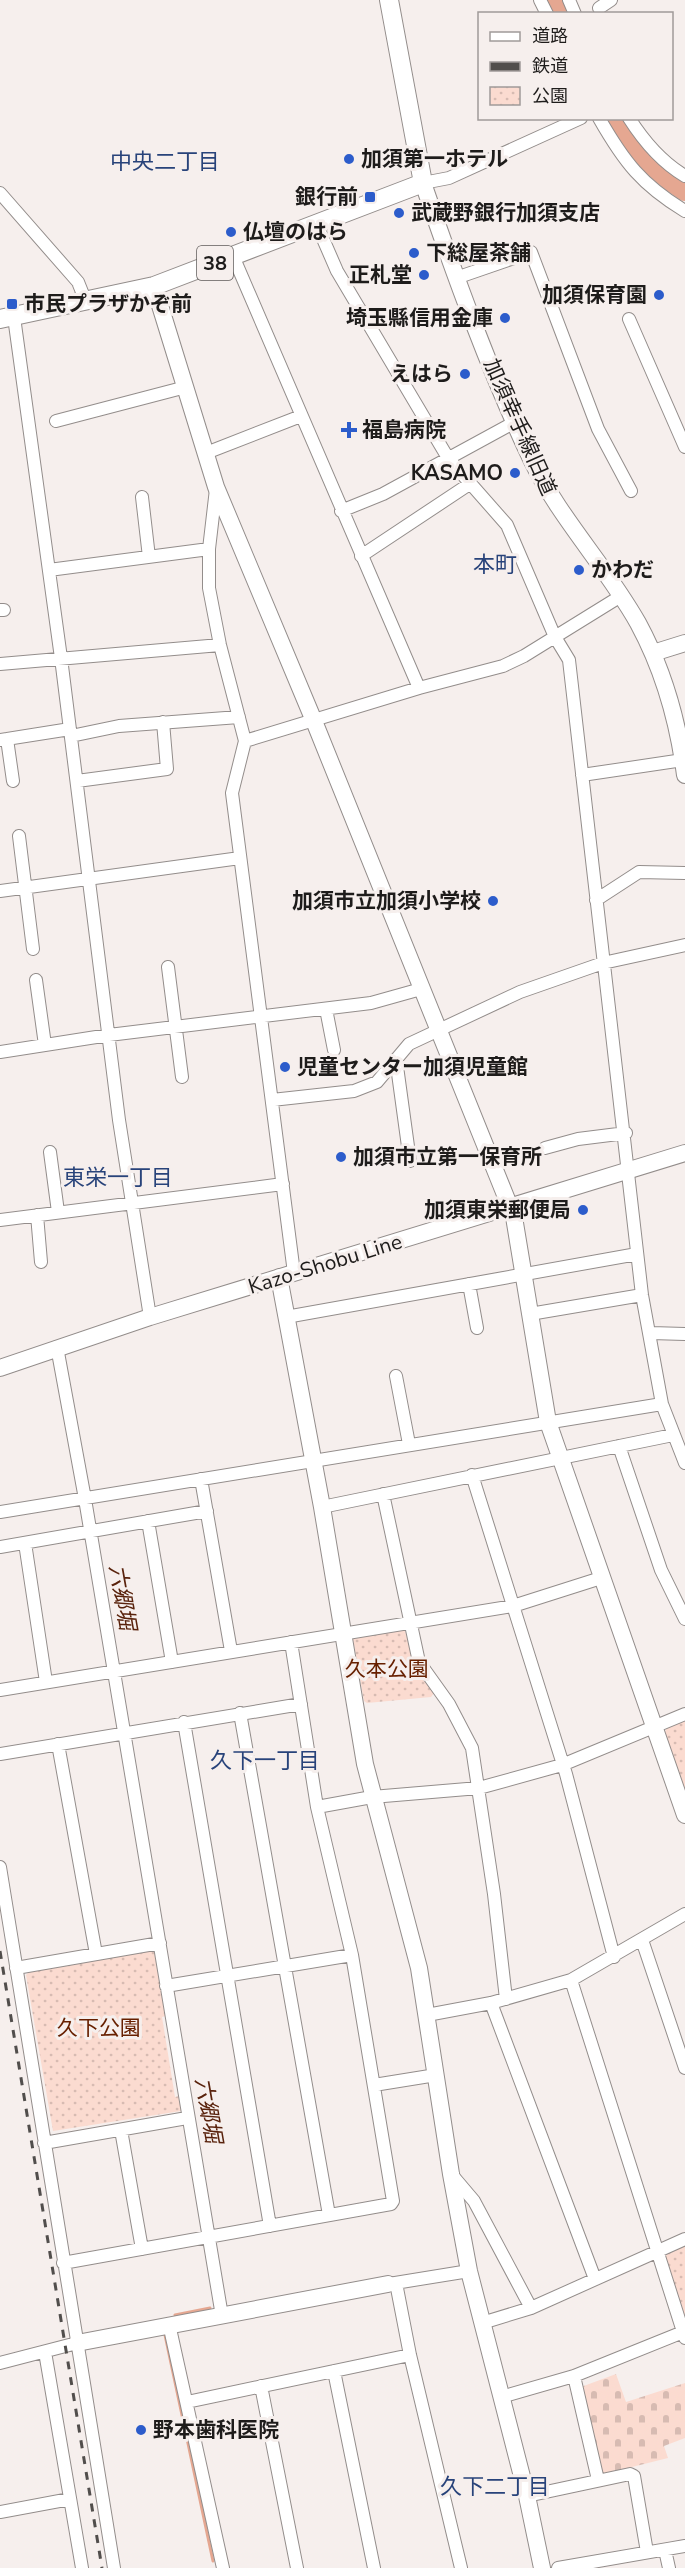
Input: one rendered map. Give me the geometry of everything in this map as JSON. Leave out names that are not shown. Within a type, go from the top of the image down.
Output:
[{"type":"main road","points":[[389,0],[423,183]]},
{"type":"main road","name":"38","points":[[7,318],[154,286],[423,183]]},
{"type":"street","points":[[599,7],[611,0]]},
{"type":"street","points":[[423,183],[448,178],[577,120]]},
{"type":"street","points":[[600,120],[622,157],[655,193],[685,212]]},
{"type":"street","points":[[631,120],[639,133],[673,169],[685,176]]},
{"type":"street","name":"加須幸手線旧道","points":[[423,183],[456,278],[515,422],[557,509],[621,596],[654,653]]},
{"type":"street","points":[[0,193],[78,282],[86,302]]},
{"type":"street","points":[[317,225],[337,271],[448,458],[507,525],[555,637],[569,660],[603,963],[626,1133],[628,1173],[642,1295],[651,1333],[662,1404],[685,1463]]},
{"type":"street","points":[[456,278],[531,252],[598,429],[630,491]]},
{"type":"street","points":[[233,256],[419,688]]},
{"type":"street","points":[[154,286],[216,487],[314,721],[510,1209],[548,1422],[684,1810]]},
{"type":"street","points":[[7,318],[49,570],[109,1035],[150,1317]]},
{"type":"street","points":[[629,319],[685,447]]},
{"type":"street","points":[[56,421],[186,387]]},
{"type":"street","points":[[206,453],[301,416]]},
{"type":"street","points":[[341,510],[383,494],[515,422]]},
{"type":"street","points":[[361,556],[471,483]]},
{"type":"street","points":[[216,487],[208,549],[209,588],[220,645],[245,741],[232,793],[282,1184],[286,1317],[314,1461],[372,1797],[414,1947],[469,2271],[527,2496],[542,2568]]},
{"type":"street","points":[[142,496],[149,557]]},
{"type":"street","points":[[49,570],[208,549]]},
{"type":"street","points":[[245,741],[419,688],[503,666],[621,596]]},
{"type":"street","points":[[582,775],[684,768],[674,710],[654,653],[685,643]]},
{"type":"street","points":[[0,664],[220,645]]},
{"type":"street","points":[[13,781],[4,739],[120,726],[239,717]]},
{"type":"street","points":[[76,781],[167,769],[163,722]]},
{"type":"street","points":[[19,836],[33,949]]},
{"type":"street","points":[[0,891],[240,858]]},
{"type":"street","points":[[596,900],[639,872],[685,873]]},
{"type":"street","points":[[272,1100],[354,1091],[377,1082],[409,1044],[535,985],[603,963],[685,945]]},
{"type":"street","points":[[168,967],[182,1077]]},
{"type":"street","points":[[36,980],[45,1045]]},
{"type":"street","points":[[0,1052],[109,1035],[371,1003],[421,989]]},
{"type":"street","points":[[326,1009],[334,1050]]},
{"type":"street","points":[[396,1059],[410,1161]]},
{"type":"street","points":[[545,1148],[578,1139],[626,1133]]},
{"type":"street","points":[[50,1152],[58,1212]]},
{"type":"street","name":"Kazo-Shobu Line","points":[[0,1368],[150,1317],[628,1173],[685,1153]]},
{"type":"street","points":[[0,1220],[282,1184]]},
{"type":"street","points":[[37,1215],[41,1263]]},
{"type":"street","points":[[286,1317],[637,1254]]},
{"type":"street","points":[[469,1284],[477,1328]]},
{"type":"street","points":[[530,1314],[642,1295]]},
{"type":"street","points":[[651,1333],[685,1334]]},
{"type":"street","points":[[57,1347],[85,1499],[207,2238],[222,2316]]},
{"type":"street","points":[[396,1376],[409,1444]]},
{"type":"street","points":[[0,1512],[662,1404]]},
{"type":"street","points":[[322,1507],[620,1446],[672,1433],[685,1427]]},
{"type":"street","points":[[620,1446],[661,1570],[685,1619]]},
{"type":"street","points":[[472,1475],[562,1765],[614,1957]]},
{"type":"street","points":[[201,1479],[231,1651]]},
{"type":"street","points":[[383,1494],[410,1624],[422,1667],[449,1704],[469,1741],[479,1788],[506,1999]]},
{"type":"street","points":[[0,1547],[207,1512]]},
{"type":"street","points":[[148,1521],[172,1662]]},
{"type":"street","points":[[25,1543],[46,1682]]},
{"type":"street","points":[[0,1690],[513,1606],[601,1578]]},
{"type":"street","points":[[673,1595],[685,1590]]},
{"type":"street","points":[[63,2264],[391,2204],[393,2201],[352,1955],[317,1807],[291,1642]]},
{"type":"street","points":[[0,1754],[301,1704]]},
{"type":"street","points":[[240,1713],[329,2215]]},
{"type":"street","points":[[317,1807],[372,1797],[479,1788],[562,1765],[685,1714]]},
{"type":"street","points":[[184,1722],[225,1976],[270,2226]]},
{"type":"street","points":[[58,1744],[96,1954]]},
{"type":"street","points":[[0,1867],[114,2568]]},
{"type":"street","points":[[427,2015],[491,2004],[571,1980],[685,1914]]},
{"type":"street","points":[[642,1940],[685,2068]]},
{"type":"street","points":[[16,1968],[160,1943]]},
{"type":"street","points":[[166,1986],[352,1955]]},
{"type":"street","points":[[501,2397],[574,2376],[684,2335],[571,1980]]},
{"type":"street","points":[[491,2004],[596,2279]]},
{"type":"street","points":[[374,2085],[436,2075]]},
{"type":"street","points":[[44,2143],[187,2118]]},
{"type":"street","points":[[121,2130],[142,2249]]},
{"type":"street","points":[[451,2174],[474,2201],[531,2308]]},
{"type":"street","points":[[482,2323],[531,2308],[685,2239]]},
{"type":"street","points":[[0,2363],[77,2343],[169,2324],[469,2271]]},
{"type":"street","points":[[392,2283],[461,2568]]},
{"type":"street","points":[[169,2324],[223,2568]]},
{"type":"street","points":[[45,2352],[82,2568]]},
{"type":"street","points":[[187,2402],[410,2355]]},
{"type":"street","points":[[334,2371],[374,2568]]},
{"type":"street","points":[[574,2376],[598,2480]]},
{"type":"street","points":[[261,2386],[297,2568]]},
{"type":"street","points":[[527,2496],[598,2480],[634,2476],[647,2552]]},
{"type":"street","points":[[0,2512],[70,2499]]},
{"type":"street","points":[[558,2568],[598,2565],[647,2552],[685,2546]]},
{"type":"street","points":[[665,2550],[669,2568]]},
{"type":"green space","name":"久本公園","points":[[404,1628],[418,1671],[434,1693],[431,1697],[367,1703],[364,1701],[353,1639],[357,1636]]},
{"type":"green space","points":[[685,1720],[685,1791],[665,1732],[667,1727]]},
{"type":"green space","name":"久下公園","points":[[155,1950],[166,2016],[162,2017],[175,2097],[179,2096],[181,2111],[53,2131],[26,1975],[30,1971]]},
{"type":"green space","points":[[685,2245],[685,2318],[665,2259],[667,2252]]},
{"type":"green space","points":[[616,2374],[626,2402],[685,2383],[685,2438],[664,2446],[668,2458],[600,2475],[581,2387]]},
{"type":"waterway","points":[[556,0],[560,12]]},
{"type":"waterway","points":[[618,120],[646,159],[685,191]]},
{"type":"waterway","name":"六郷堀","points":[[175,2315],[210,2308]]},
{"type":"waterway","name":"六郷堀","points":[[165,2335],[213,2561]]},
{"type":"railway","points":[[0,1951],[102,2568]]},
{"type":"place","name":"加須第一ホテル","points":[[349,159]]},
{"type":"place","name":"銀行前","points":[[370,197]]},
{"type":"place","name":"武蔵野銀行加須支店","points":[[399,213]]},
{"type":"place","name":"仏壇のはら","points":[[231,232]]},
{"type":"place","name":"下総屋茶舗","points":[[414,253]]},
{"type":"place","name":"正札堂","points":[[424,275]]},
{"type":"place","name":"加須保育園","points":[[659,295]]},
{"type":"place","name":"市民プラザかぞ前","points":[[12,304]]},
{"type":"place","name":"埼玉縣信用金庫","points":[[505,318]]},
{"type":"place","name":"えはら","points":[[465,374]]},
{"type":"place","name":"福島病院","points":[[349,430]]},
{"type":"place","name":"KASAMO","points":[[515,473]]},
{"type":"place","name":"かわだ","points":[[579,570]]},
{"type":"place","name":"加須市立加須小学校","points":[[493,901]]},
{"type":"place","name":"児童センター加須児童館","points":[[285,1067]]},
{"type":"place","name":"加須市立第一保育所","points":[[341,1157]]},
{"type":"place","name":"加須東栄郵便局","points":[[583,1210]]},
{"type":"place","name":"野本歯科医院","points":[[141,2430]]},
{"type":"district","name":"中央二丁目","points":[[165,161]]},
{"type":"district","name":"本町","points":[[495,564]]},
{"type":"district","name":"東栄一丁目","points":[[118,1177]]},
{"type":"district","name":"久下一丁目","points":[[265,1760]]},
{"type":"district","name":"久下二丁目","points":[[495,2486]]}]
